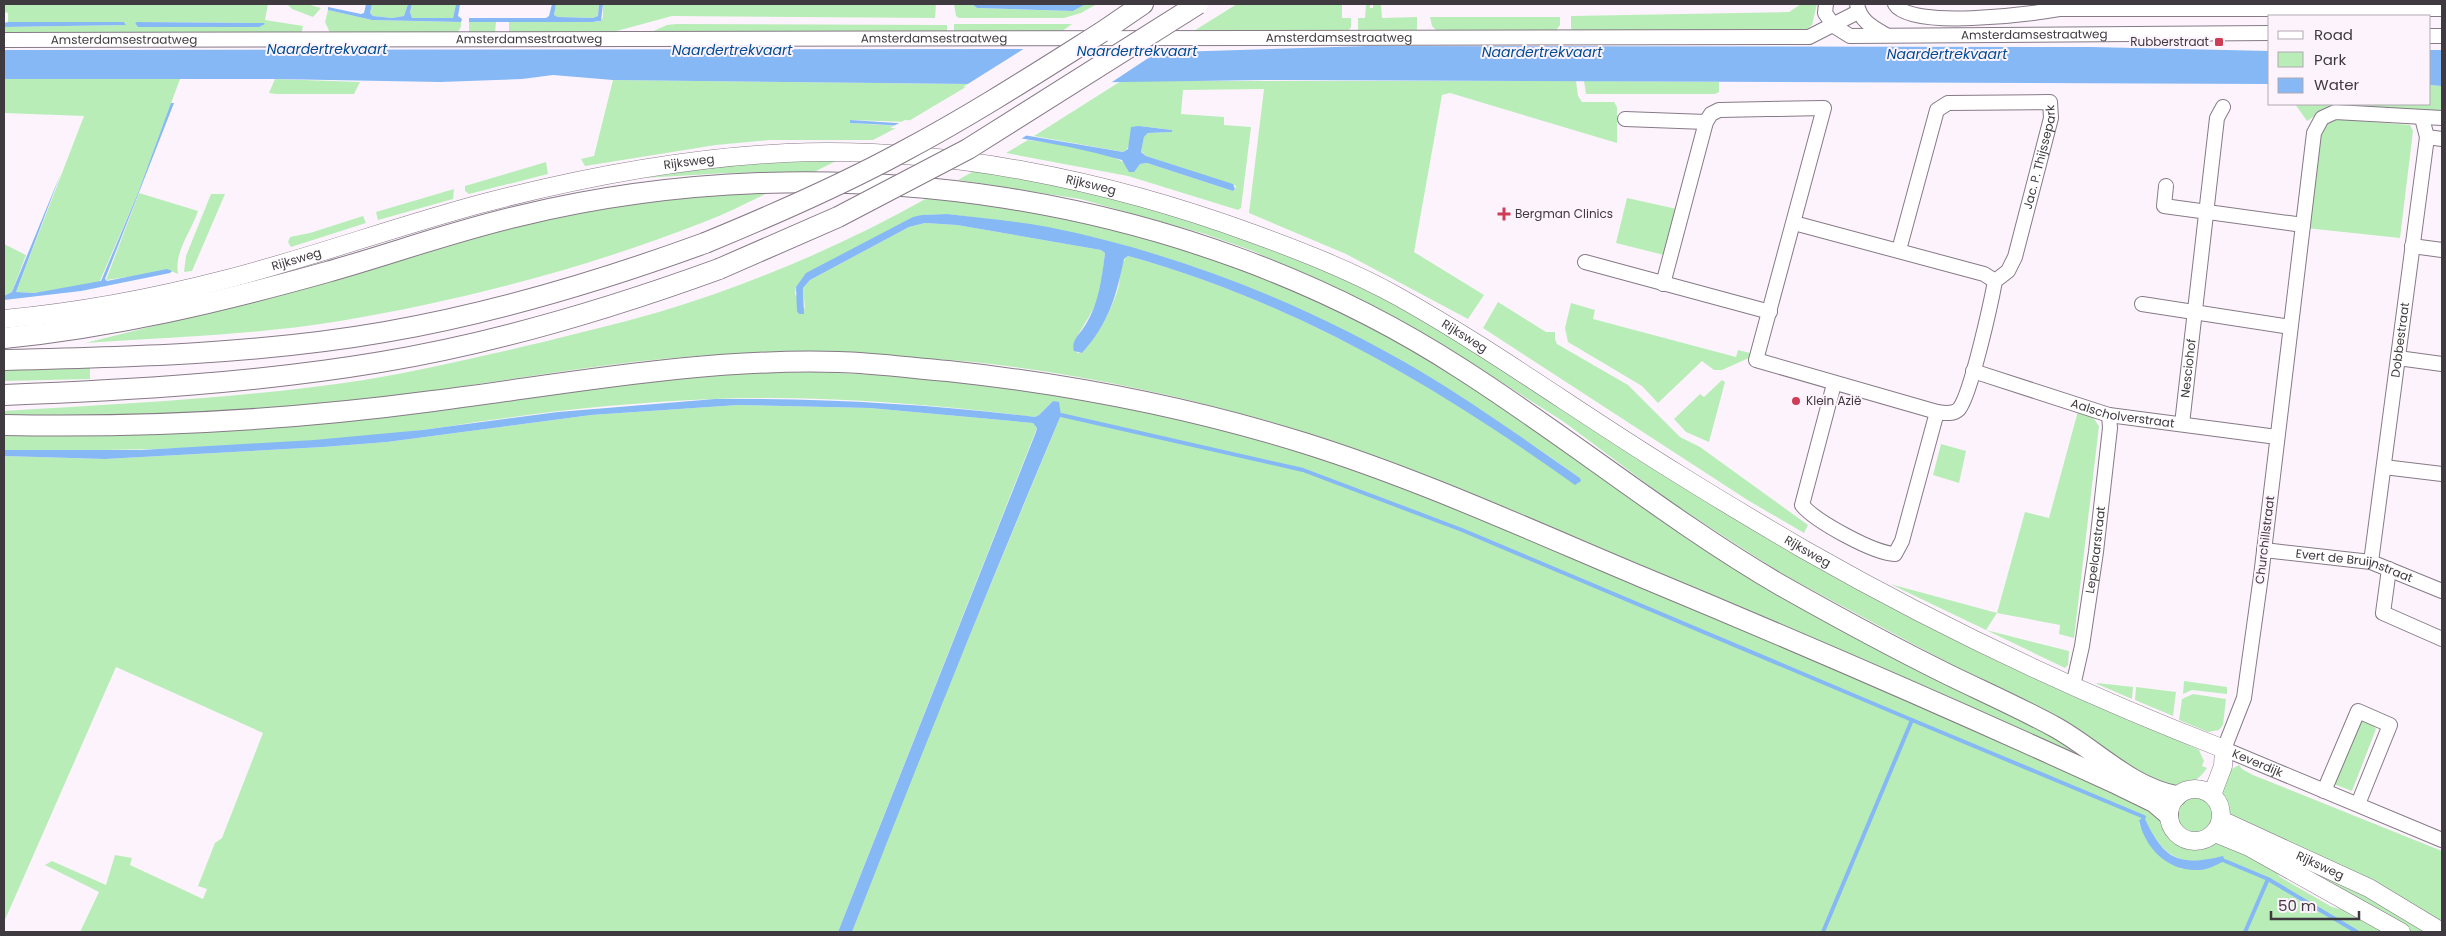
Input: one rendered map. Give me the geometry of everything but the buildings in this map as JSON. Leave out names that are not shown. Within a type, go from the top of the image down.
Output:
[{"type":"highway","points":[[1102,32],[1134,4]]},
{"type":"highway","points":[[4,360],[103,358],[218,352],[384,332],[492,310],[564,290],[705,243],[790,207],[904,151],[1007,91],[1144,4]]},
{"type":"highway","points":[[4,395],[222,383],[382,362],[540,327],[659,291],[719,269],[838,217],[968,149],[1198,4]]},
{"type":"highway","points":[[4,338],[97,327],[162,315],[330,271],[518,216],[600,198],[643,191],[739,183],[836,184],[951,191],[1063,208],[1139,227],[1232,256],[1366,314],[1462,369],[1578,448],[1666,513],[1780,585],[1892,645],[2059,729],[2122,773],[2154,790],[2172,805]]},
{"type":"highway","points":[[4,425],[67,426],[240,420],[394,406],[635,372],[775,363],[838,362],[911,367],[1005,377],[1106,393],[1205,415],[1304,443],[1433,490],[1819,651],[2154,802],[2172,805]]},
{"type":"main road","name":"Rijksweg","points":[[4,319],[89,309],[175,292],[232,278],[506,197],[572,182],[697,162],[783,153],[846,153],[967,162],[1101,186],[1189,211],[1306,253],[1392,293],[1472,340],[1678,474],[1805,550],[1955,632],[2073,686]]},
{"type":"main road","name":"Keverdijk","points":[[2073,686],[2224,749]]},
{"type":"main road","name":"Churchillstraat","points":[[2206,792],[2213,762],[2224,749]]},
{"type":"main road","points":[[2185,791],[2206,792],[2218,802],[2218,826],[2207,839],[2198,842],[2188,841],[2179,837],[2172,830],[2172,805],[2185,791]]},
{"type":"main road","name":"Rijksweg","points":[[2218,826],[2369,888],[2442,932]]},
{"type":"main road","name":"Rijksweg","points":[[2218,826],[2249,847],[2401,932]]},
{"type":"street","points":[[1826,4],[1825,14],[1834,26]]},
{"type":"street","name":"Amsterdamsestraatweg","points":[[1895,4],[1899,10],[1906,14],[1928,18],[2016,10],[2322,7],[2442,9]]},
{"type":"street","points":[[1858,8],[1868,25],[1889,37]]},
{"type":"street","name":"Amsterdamsestraatweg","points":[[4,40],[1810,37],[1834,26],[1858,8]]},
{"type":"street","name":"Amsterdamsestraatweg","points":[[1834,26],[1850,36],[1889,37],[2268,34]]},
{"type":"street","name":"Jac. P. Thijssepark","points":[[1899,250],[1937,110],[1948,103],[2050,102],[2050,118],[2015,257],[2008,271],[1995,280]]},
{"type":"street","name":"Nesciohof","points":[[2182,424],[2217,118],[2223,107]]},
{"type":"street","points":[[1664,284],[1706,122],[1710,114],[1719,110],[1824,108],[1756,360],[1834,384],[1937,412],[1948,414],[1958,411],[1964,401],[1973,371],[1995,280],[1984,274],[1794,223]]},
{"type":"street","name":"Churchillstraat","points":[[2224,749],[2244,698],[2264,550],[2314,134],[2322,118],[2335,112],[2422,118]]},
{"type":"street","points":[[2422,118],[2442,118]]},
{"type":"street","name":"Dobbestraat","points":[[2372,562],[2427,137],[2422,118]]},
{"type":"street","points":[[1626,119],[1706,122]]},
{"type":"street","points":[[2427,137],[2442,139]]},
{"type":"street","points":[[2166,186],[2164,206],[2303,225]]},
{"type":"street","points":[[2412,246],[2442,250]]},
{"type":"street","points":[[1585,262],[1770,312]]},
{"type":"street","points":[[2142,304],[2290,327]]},
{"type":"street","points":[[2398,358],[2442,364]]},
{"type":"street","name":"Aalscholverstraat","points":[[1973,371],[2109,415],[2277,437]]},
{"type":"street","points":[[1834,384],[1802,505],[1809,514],[1869,547],[1886,554],[1894,554],[1902,541],[1937,412]]},
{"type":"street","name":"Lepelaarstraat","points":[[2073,686],[2082,646],[2096,552],[2110,428],[2109,415]]},
{"type":"street","points":[[2384,467],[2442,474]]},
{"type":"street","name":"Evert de Bruijnstraat","points":[[2264,550],[2372,562],[2442,591]]},
{"type":"street","points":[[2389,569],[2383,614],[2442,639]]},
{"type":"street","points":[[2324,791],[2358,711],[2390,725],[2358,804]]},
{"type":"street","name":"Keverdijk","points":[[2224,749],[2442,840]]},
{"type":"green space","points":[[4,4],[268,4],[265,20],[303,26],[301,35],[4,35],[4,27],[126,25],[124,22],[8,22],[8,13],[4,12]],"holes":[[[135,23],[264,23],[259,27],[138,27]]]},
{"type":"green space","points":[[287,4],[307,4],[321,8],[313,17],[292,9]]},
{"type":"green space","points":[[372,4],[408,4],[404,16],[392,18],[373,16],[370,13]]},
{"type":"green space","points":[[412,4],[456,4],[453,18],[412,18],[410,12]]},
{"type":"green space","points":[[556,4],[599,4],[598,16],[593,18],[558,17],[554,15]]},
{"type":"green space","points":[[603,4],[936,4],[935,18],[672,16],[613,32],[509,35],[509,22],[598,22],[603,18]]},
{"type":"green space","points":[[954,4],[972,4],[977,8],[1073,11],[1086,4],[1097,4],[1081,13],[1064,18],[959,18],[956,16]]},
{"type":"green space","points":[[1237,4],[1342,4],[1342,18],[1351,18],[1351,27],[1347,33],[1189,34]]},
{"type":"green space","points":[[1366,4],[1370,4],[1370,8],[1373,8],[1373,4],[1381,4],[1382,18],[1417,17],[1417,33],[1361,33],[1358,29],[1358,18],[1365,18]]},
{"type":"green space","points":[[1801,4],[1817,4],[1812,25],[1806,30],[1574,33],[1571,28],[1571,16],[1789,12]]},
{"type":"green space","points":[[328,10],[372,20],[461,22],[461,27],[457,33],[331,35],[325,22]]},
{"type":"green space","points":[[1430,17],[1560,17],[1560,25],[1554,33],[1439,33],[1432,26]]},
{"type":"green space","points":[[469,22],[496,22],[495,33],[473,36],[469,31]]},
{"type":"green space","points":[[954,24],[1072,24],[1058,34],[954,34]]},
{"type":"green space","points":[[667,25],[947,25],[947,34],[649,33]]},
{"type":"green space","points":[[4,79],[180,79],[138,193],[99,283],[34,293],[16,292],[84,116],[4,113]]},
{"type":"green space","points":[[275,79],[360,82],[354,94],[269,93]]},
{"type":"green space","points":[[613,80],[971,84],[907,122],[850,120],[850,123],[900,126],[873,140],[770,140],[716,145],[585,166],[581,159],[594,156]]},
{"type":"green space","points":[[1121,81],[1576,81],[1578,96],[1582,102],[1614,102],[1617,107],[1617,143],[1450,93],[1442,95],[1414,252],[1484,295],[1468,319],[1346,254],[1249,213],[1264,89],[1183,90],[1181,114],[1224,117],[1224,125],[1251,127],[1241,208],[1238,210],[1128,176],[1006,153],[1028,140],[1084,148],[1111,156],[1135,169],[1140,164],[1147,163],[1233,191],[1235,189],[1236,186],[1146,156],[1141,151],[1144,137],[1148,133],[1172,132],[1172,130],[1139,126],[1127,149],[1123,152],[1034,136]]},
{"type":"green space","points":[[1584,81],[1719,82],[1719,92],[1715,94],[1586,94]]},
{"type":"green space","points":[[2431,85],[2442,86],[2442,114],[2328,107],[2307,121],[2296,105],[2431,105]]},
{"type":"green space","points":[[2336,119],[2410,125],[2413,131],[2400,238],[2306,228],[2316,141],[2328,121]]},
{"type":"green space","points":[[838,160],[814,172],[728,173],[643,178],[729,165]]},
{"type":"green space","points":[[546,162],[548,174],[469,194],[465,191],[465,186]]},
{"type":"green space","points":[[974,171],[1057,184],[1204,222],[1321,268],[1406,310],[1488,357],[1630,452],[2121,714],[2199,750],[2204,761],[2202,766],[2207,768],[2196,780],[2171,790],[1973,676],[1784,575],[1675,505],[1564,422],[1446,347],[1372,306],[1253,251],[1205,234],[1080,199],[958,180]]},
{"type":"green space","points":[[454,189],[453,199],[378,220],[376,212]]},
{"type":"green space","points":[[776,189],[731,211],[660,239],[570,268],[479,293],[386,313],[277,330],[85,343],[251,302],[498,228],[586,209]]},
{"type":"green space","points":[[139,193],[198,211],[178,258],[178,274],[171,271],[106,280]]},
{"type":"green space","points":[[211,194],[225,194],[192,271],[184,272],[186,256]]},
{"type":"green space","points":[[929,197],[1061,216],[1190,249],[1311,296],[1408,345],[1590,465],[2039,724],[2114,773],[1656,572],[1398,465],[1321,437],[1246,415],[1138,388],[1101,381],[973,362],[771,353],[719,355],[615,364],[355,401],[268,409],[4,420],[4,411],[184,400],[364,380],[543,342],[659,312],[728,289],[797,262],[897,215]],"holes":[[[947,214],[1033,226],[1118,244],[1182,263],[1243,285],[1303,311],[1416,371],[1471,404],[1580,478],[1575,484],[1416,380],[1305,322],[1248,297],[1189,275],[1128,256],[1123,262],[1118,289],[1108,315],[1099,331],[1082,353],[1078,353],[1073,348],[1098,297],[1105,253],[1101,250],[957,225],[925,223],[909,227],[810,280],[803,288],[805,309],[795,294],[796,287],[922,215]]]},
{"type":"green space","points":[[1627,198],[1677,209],[1664,255],[1616,243]]},
{"type":"green space","points":[[363,216],[366,223],[291,247],[288,242],[290,237],[310,233]]},
{"type":"green space","points":[[4,244],[26,255],[12,292],[4,296]]},
{"type":"green space","points":[[1498,302],[1546,332],[1555,332],[1557,344],[1628,385],[1680,437],[1700,447],[1808,525],[1804,533],[1749,501],[1483,328]]},
{"type":"green space","points":[[1571,303],[1595,310],[1593,319],[1736,357],[1738,350],[1750,353],[1751,357],[1722,370],[1714,370],[1702,361],[1658,403],[1642,386],[1568,342],[1565,328]]},
{"type":"green space","points":[[90,368],[90,379],[4,381],[4,370]]},
{"type":"green space","points":[[813,372],[904,376],[1055,393],[1182,419],[1268,442],[1372,475],[1784,640],[2162,814],[2169,833],[2181,843],[2196,846],[2216,841],[2271,866],[2280,877],[2332,907],[2358,913],[2393,932],[852,932],[913,772],[1061,415],[1059,405],[1053,401],[1035,417],[955,408],[874,402],[794,398],[713,399],[584,408],[340,439],[148,449],[4,450],[4,434],[757,373]],"holes":[[[2144,818],[2155,838],[2168,852],[2185,860],[2209,859],[2181,869],[2140,826],[2139,820]]]},
{"type":"green space","points":[[1722,380],[1725,382],[1709,442],[1686,432],[1674,419],[1700,394],[1704,397]]},
{"type":"green space","points":[[738,405],[870,408],[1033,423],[1037,428],[838,932],[80,932],[99,892],[45,865],[52,861],[106,885],[115,855],[132,858],[130,865],[203,899],[207,889],[198,886],[215,843],[222,838],[263,733],[116,667],[4,922],[4,456],[105,459],[323,447],[387,442],[591,415]]},
{"type":"green space","points":[[2078,411],[2092,416],[2099,426],[2074,638],[2059,634],[2060,625],[1997,613],[2025,512],[2049,518]]},
{"type":"green space","points":[[1941,444],[1966,451],[1959,483],[1933,475]]},
{"type":"green space","points":[[1890,584],[1997,613],[1986,630],[2069,651],[2068,665],[2065,668]]},
{"type":"green space","points":[[2184,681],[2227,687],[2227,694],[2192,690],[2183,694]]},
{"type":"green space","points":[[2097,684],[2133,687],[2132,699]]},
{"type":"green space","points":[[2136,687],[2176,692],[2173,716],[2135,700]]},
{"type":"green space","points":[[2193,694],[2226,699],[2223,725],[2219,730],[2208,732],[2179,720],[2182,699]]},
{"type":"green space","points":[[2363,721],[2372,724],[2376,729],[2352,791],[2331,783],[2356,726]]},
{"type":"green space","points":[[2239,765],[2242,769],[2253,775],[2442,851],[2442,928],[2227,813],[2221,793],[2230,770]]},
{"type":"green space","points":[[2195,797],[2209,802],[2214,816],[2209,830],[2195,835],[2181,830],[2176,816],[2181,802]]},
{"type":"green space","points":[[2257,841],[2372,895],[2425,932],[2406,932]]},
{"type":"water","points":[[366,4],[372,4],[370,13],[373,16],[392,18],[404,16],[408,4],[412,4],[410,12],[412,18],[453,18],[456,4],[460,4],[458,16],[462,19],[461,22],[372,20],[328,10],[328,7],[361,14],[364,13]]},
{"type":"water","points":[[552,4],[556,4],[554,15],[558,17],[593,18],[598,16],[599,4],[603,4],[601,21],[469,22],[469,18],[546,18],[549,16]]},
{"type":"water","points":[[972,4],[1086,4],[1073,11],[977,8]]},
{"type":"water","points":[[124,22],[126,25],[4,27],[4,23]]},
{"type":"water","points":[[135,23],[265,24],[259,27],[138,27]]},
{"type":"water","name":"Naardertrekvaart","points":[[1368,46],[2091,47],[2268,51],[2268,84],[1266,80],[971,84],[613,80],[553,75],[522,79],[440,82],[275,79],[4,79],[4,50],[1100,49],[1175,52]]},
{"type":"water","points":[[2431,50],[2442,50],[2442,86],[2431,85]]},
{"type":"water","points":[[171,103],[174,103],[105,279],[107,281],[167,269],[172,271],[170,273],[81,291],[4,300],[4,296],[12,292],[61,173],[16,292],[34,293],[101,281],[138,193]]},
{"type":"water","points":[[850,120],[988,129],[1123,152],[1128,149],[1131,127],[1139,126],[1172,130],[1172,132],[1148,133],[1144,137],[1141,152],[1146,156],[1233,184],[1235,189],[1233,191],[1147,163],[1140,164],[1134,172],[1129,172],[1122,160],[1055,144],[953,130],[850,123]]},
{"type":"water","points":[[947,214],[1036,225],[1097,238],[1193,266],[1286,303],[1332,324],[1420,371],[1501,423],[1580,478],[1581,481],[1575,485],[1522,448],[1416,381],[1361,350],[1305,322],[1248,297],[1189,275],[1128,256],[1124,259],[1114,298],[1099,331],[1082,353],[1074,351],[1073,344],[1090,316],[1097,299],[1105,253],[1101,250],[957,225],[925,223],[909,227],[810,280],[803,288],[804,314],[799,314],[797,311],[796,287],[806,273],[913,217]]},
{"type":"water","points":[[715,399],[875,403],[1035,417],[1053,401],[1059,402],[1061,415],[1007,544],[852,932],[838,932],[1036,432],[1037,428],[1033,423],[870,408],[738,405],[591,415],[387,442],[323,447],[105,459],[4,456],[4,450],[141,450],[314,440],[422,430],[558,412]]},
{"type":"water","points":[[2144,817],[2158,842],[2166,851],[2174,856],[2183,860],[2194,860],[2223,856],[2225,861],[2202,870],[2188,870],[2168,863],[2153,849],[2142,831],[2139,820]]},
{"type":"pier","points":[[1100,46],[1162,49],[1109,84],[963,87],[1025,48]]},
{"type":"pier","points":[[905,120],[988,127],[1030,133],[1018,141],[982,135],[890,128]]},
{"type":"waterway","points":[[1061,415],[1303,470],[1462,530],[1912,720]]},
{"type":"waterway","points":[[1823,932],[1912,720],[2144,817]]},
{"type":"waterway","points":[[2225,861],[2268,879],[2357,932]]},
{"type":"waterway","points":[[2245,932],[2268,879]]},
{"type":"place","name":"Rubberstraat","points":[[2219,42]]},
{"type":"place","name":"Bergman Clinics","points":[[1504,214]]},
{"type":"place","name":"Klein Azië","points":[[1796,401]]}]
